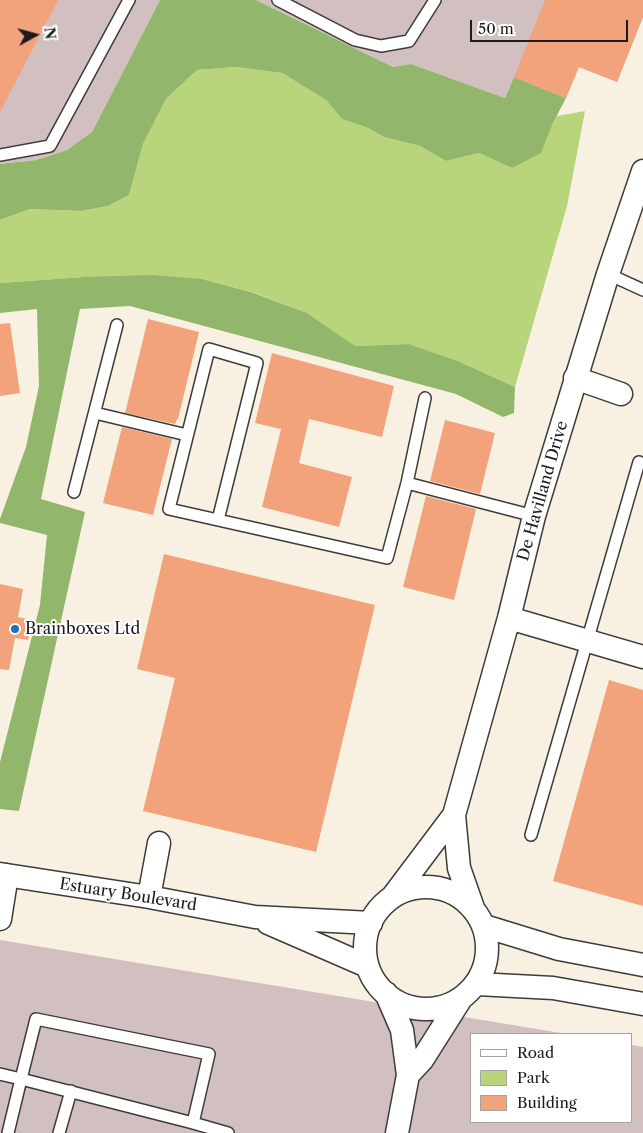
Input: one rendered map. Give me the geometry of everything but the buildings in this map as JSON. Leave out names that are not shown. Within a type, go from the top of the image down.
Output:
[{"type":"street","name":"De Havilland Drive","points":[[478,917],[459,868],[454,815],[509,618],[534,516],[575,378],[628,211],[643,171]]},
{"type":"street","points":[[575,378],[622,394]]},
{"type":"street","points":[[509,618],[643,656]]},
{"type":"street","name":"De Havilland Drive","points":[[392,897],[454,815]]},
{"type":"street","points":[[149,897],[159,843]]},
{"type":"street","points":[[0,920],[4,874]]},
{"type":"street","name":"Estuary Boulevard","points":[[4,874],[149,897],[255,917],[371,922]]},
{"type":"street","points":[[408,1075],[422,1060],[460,1000],[476,984],[484,968],[488,948],[478,917],[460,896],[440,888],[412,888],[392,897],[375,914],[365,945],[368,966],[377,985],[394,1000],[413,1008],[440,1008],[460,1000]]},
{"type":"street","name":"Estuary Boulevard","points":[[255,917],[368,966]]},
{"type":"street","points":[[478,917],[559,949],[643,964]]},
{"type":"street","points":[[476,984],[553,988],[643,1004]]},
{"type":"street","points":[[386,993],[402,1030],[408,1075],[397,1133]]},
{"type":"lane","points":[[0,154],[50,146],[129,0]]},
{"type":"lane","points":[[278,0],[355,40],[382,46],[409,41],[435,0]]},
{"type":"lane","points":[[608,274],[643,290]]},
{"type":"lane","points":[[74,492],[117,325]]},
{"type":"lane","points":[[218,520],[257,363],[209,349],[169,509],[387,558],[407,483],[425,398]]},
{"type":"lane","points":[[95,413],[187,435]]},
{"type":"lane","points":[[531,835],[639,462]]},
{"type":"lane","points":[[407,483],[534,516]]},
{"type":"lane","points":[[8,1133],[36,1019],[208,1054],[193,1123]]},
{"type":"lane","points":[[0,1074],[228,1133]]},
{"type":"lane","points":[[59,1133],[71,1091]]},
{"type":"shaded area","points":[[0,0],[160,0],[92,132],[67,150],[36,160],[0,164]]},
{"type":"shaded area","points":[[256,0],[643,0],[643,17],[617,82],[579,67],[566,98],[514,77],[505,98],[411,64],[393,67]]},
{"type":"shaded area","points":[[0,940],[561,1033],[470,1033],[470,1123],[633,1123],[633,1045],[643,1047],[643,1133],[0,1133]]},
{"type":"green space","points":[[160,0],[256,0],[393,67],[411,64],[505,98],[514,77],[566,98],[552,125],[541,153],[512,168],[479,153],[446,161],[420,146],[384,137],[368,128],[342,119],[326,100],[282,73],[236,67],[197,70],[166,99],[143,144],[129,195],[108,206],[81,211],[30,209],[0,220],[0,164],[36,160],[67,150],[92,132]]},
{"type":"green space","points":[[236,67],[282,73],[326,100],[342,119],[368,128],[384,137],[420,146],[446,161],[479,153],[512,168],[552,125],[557,116],[585,111],[567,206],[515,387],[458,361],[409,344],[354,346],[307,313],[252,292],[202,279],[84,277],[0,283],[0,220],[30,209],[81,211],[108,206],[129,195],[143,144],[166,99],[197,70]]},
{"type":"green space","points":[[152,275],[202,279],[251,292],[307,313],[355,346],[409,344],[458,361],[515,387],[514,413],[503,417],[456,394],[130,306],[80,309],[41,499],[85,512],[19,811],[0,809],[0,762],[40,605],[47,535],[0,523],[26,447],[39,386],[37,309],[0,313],[0,283],[84,277]]},
{"type":"place","name":"Brainboxes Ltd","points":[[15,629]]}]
